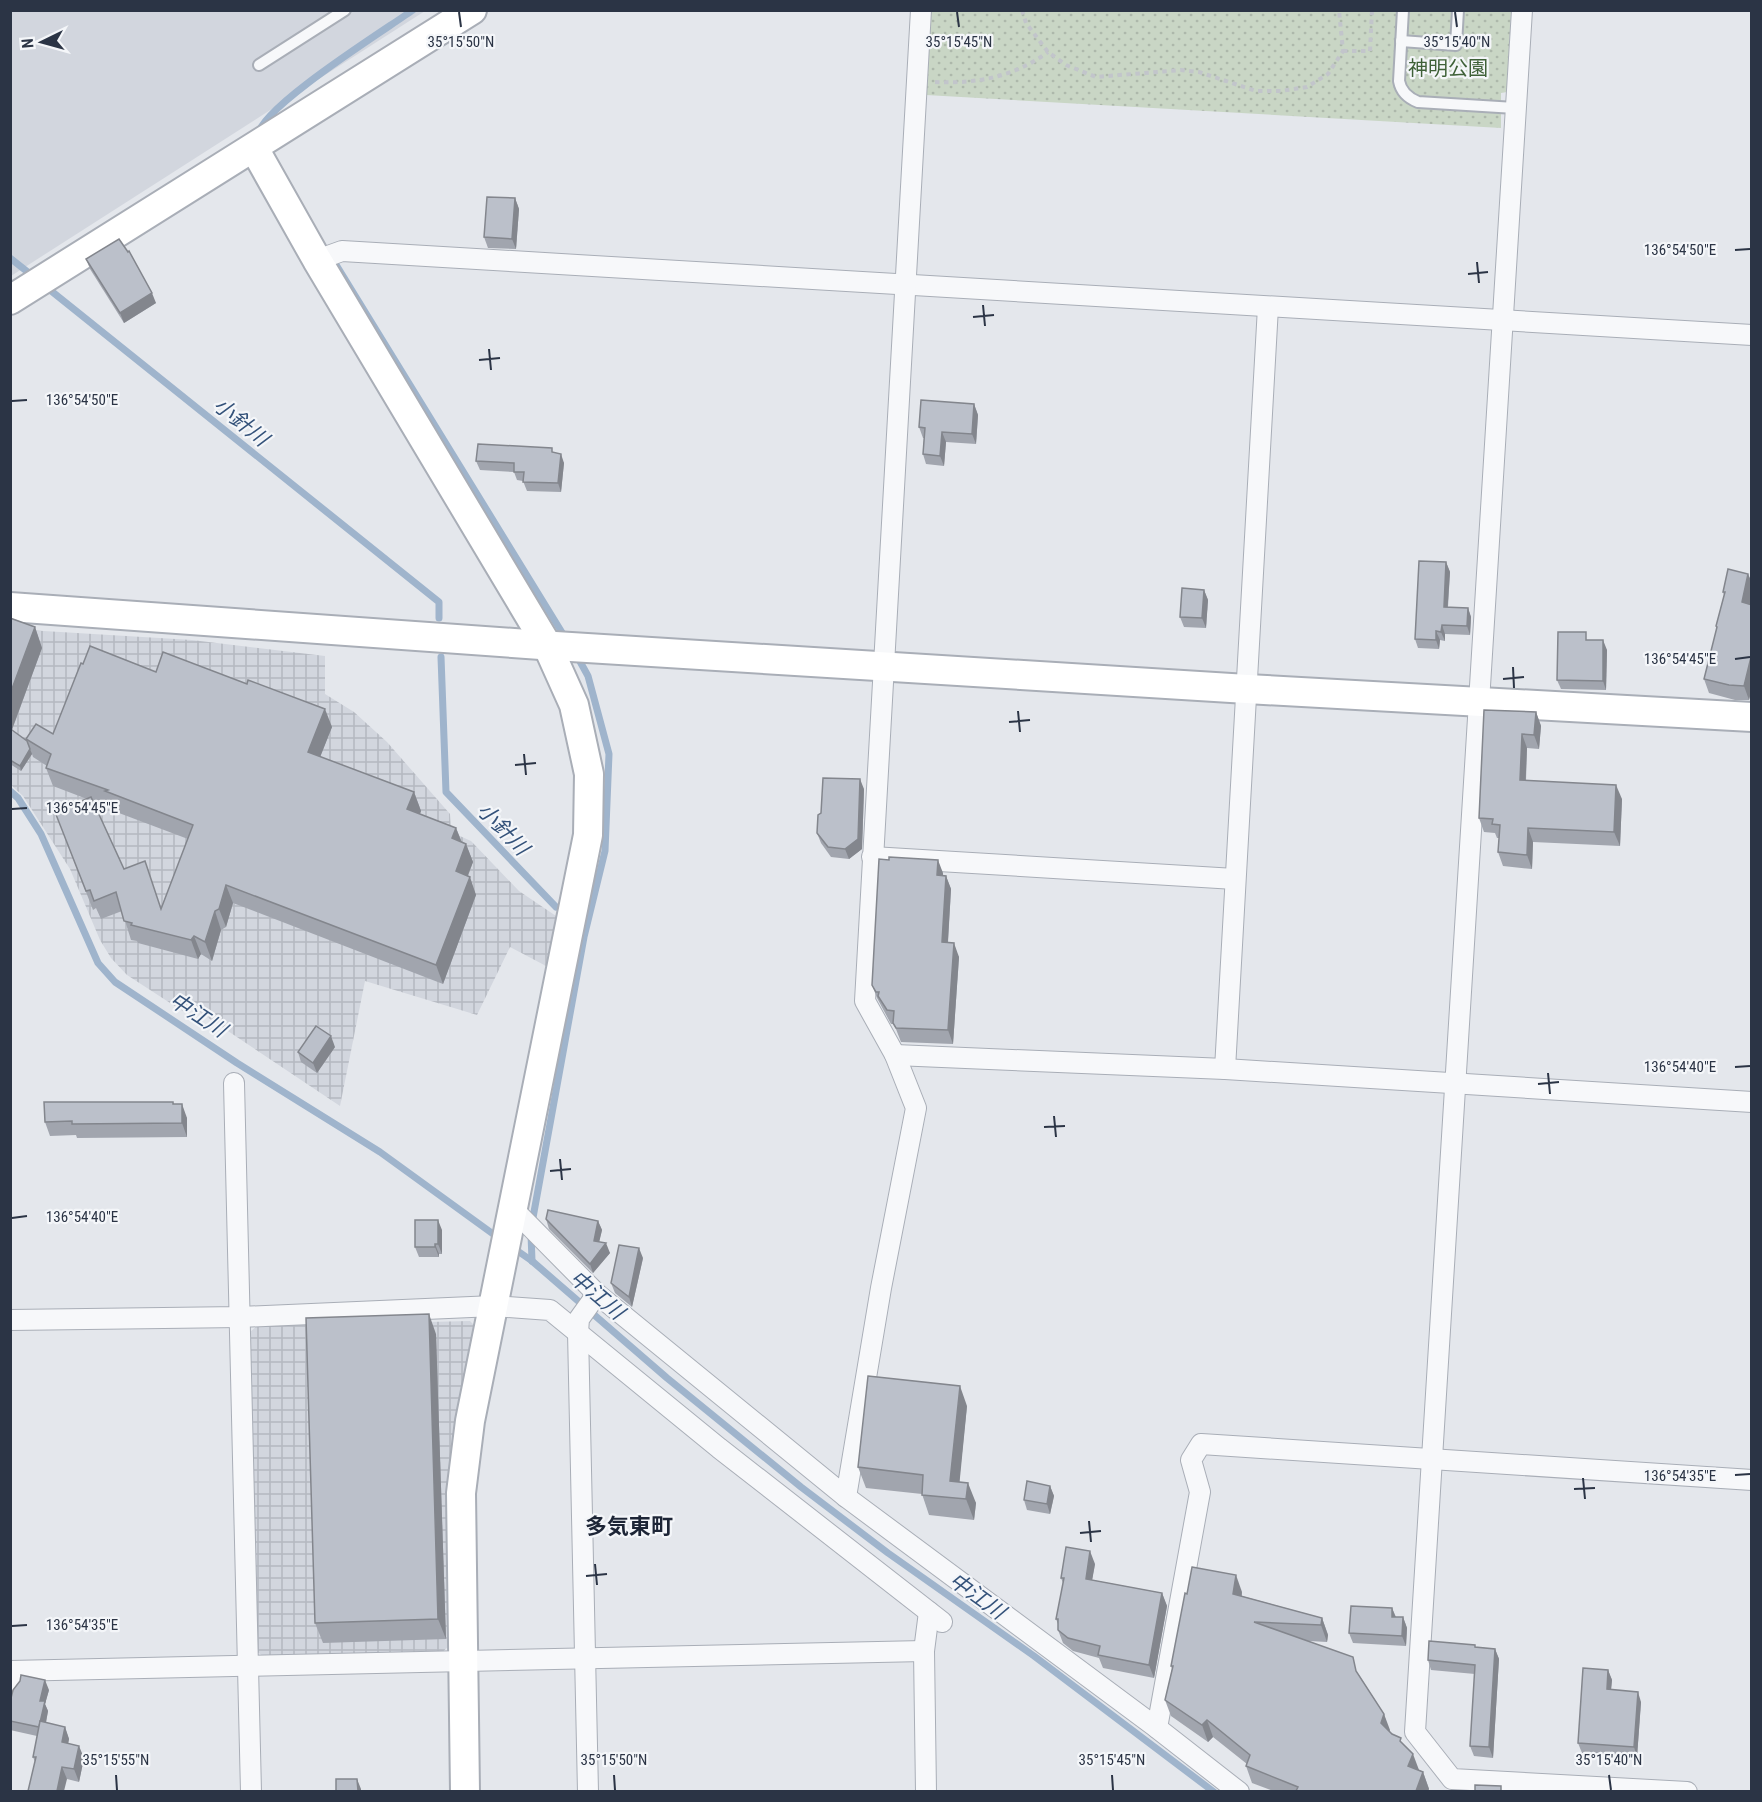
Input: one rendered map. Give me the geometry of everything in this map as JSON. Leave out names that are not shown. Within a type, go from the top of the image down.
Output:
[{"type":"street","points":[[10,300],[472,10]]},
{"type":"street","points":[[846,1497],[881,1288],[916,1108],[895,1055],[865,1001],[921,10]]},
{"type":"street","points":[[1522,10],[1478,702],[1435,1460],[1415,1732],[1450,1785],[1687,1791]]},
{"type":"street","points":[[254,148],[326,257],[551,646],[574,705],[589,774],[588,835],[470,1421],[461,1493],[465,1791]]},
{"type":"street","points":[[326,257],[905,286],[1752,336]]},
{"type":"street","points":[[1225,1069],[1268,307]]},
{"type":"street","points":[[10,606],[551,646],[1247,689],[1752,717]]},
{"type":"street","points":[[872,857],[1235,879]]},
{"type":"street","points":[[895,1055],[1225,1069],[1752,1102]]},
{"type":"street","points":[[234,1083],[251,1791]]},
{"type":"street","points":[[511,1213],[597,1294],[846,1497],[1239,1791]]},
{"type":"street","points":[[588,1791],[579,1325],[597,1294]]},
{"type":"street","points":[[10,1320],[240,1317],[494,1306],[550,1310],[579,1325],[728,1455],[935,1617],[924,1651],[926,1791]]},
{"type":"street","points":[[1157,1728],[1200,1492],[1191,1460],[1200,1444],[1752,1480]]},
{"type":"street","points":[[10,1690],[14,1671],[924,1651]]},
{"type":"lane","points":[[259,65],[345,10]]},
{"type":"lane","points":[[1403,10],[1399,81],[1401,90],[1412,100],[1515,108]]},
{"type":"lane","points":[[1401,41],[1456,45],[1458,10]]},
{"type":"path","points":[[1022,10],[1026,23],[1048,52],[1065,65],[1096,77],[1181,70],[1199,72],[1256,91],[1307,87],[1328,74],[1343,51],[1339,10]]},
{"type":"path","points":[[1343,51],[1370,51],[1372,10]]},
{"type":"path","points":[[917,80],[976,82],[992,79],[1029,65],[1048,52]]},
{"type":"shaded area","points":[[11,11],[425,11],[11,276]]},
{"type":"shaded area","points":[[11,629],[192,640],[325,656],[325,694],[354,712],[387,742],[450,814],[451,832],[471,841],[519,891],[559,918],[548,967],[510,947],[477,1015],[365,981],[340,1106],[189,1005],[184,1012],[127,975],[111,958],[100,940],[70,869],[23,796],[11,785]]},
{"type":"shaded area","points":[[470,1321],[477,1328],[449,1498],[446,1557],[448,1647],[440,1654],[263,1656],[256,1651],[250,1332],[257,1326]]},
{"type":"green space","name":"神明公園","points":[[931,11],[1511,11],[1507,92],[1501,93],[1501,128],[926,95]]},
{"type":"building","points":[[487,197],[515,198],[512,239],[484,237]]},
{"type":"building","points":[[119,239],[129,251],[152,293],[120,313],[86,259]]},
{"type":"building","points":[[921,400],[974,404],[972,434],[942,432],[940,456],[923,454],[925,428],[919,427]]},
{"type":"building","points":[[478,444],[552,448],[552,452],[561,454],[558,483],[523,482],[524,472],[514,472],[514,463],[476,461]]},
{"type":"building","points":[[1419,561],[1446,562],[1444,607],[1468,608],[1467,626],[1442,625],[1441,632],[1436,631],[1436,640],[1415,639]]},
{"type":"building","points":[[1728,569],[1748,574],[1742,602],[1752,605],[1752,653],[1744,686],[1704,679],[1725,592],[1723,592]]},
{"type":"building","points":[[1182,588],[1204,590],[1202,618],[1180,617]]},
{"type":"building","points":[[10,618],[35,627],[10,694]]},
{"type":"building","points":[[1558,632],[1586,632],[1586,640],[1603,640],[1603,681],[1557,680]]},
{"type":"building","points":[[90,646],[156,672],[163,652],[247,684],[248,680],[325,709],[308,752],[414,792],[407,809],[456,828],[452,838],[466,844],[456,871],[470,877],[436,965],[226,885],[205,942],[194,936],[191,940],[131,925],[132,923],[124,921],[116,892],[94,901],[90,890],[86,891],[55,812],[91,797],[124,869],[145,861],[161,909],[193,825],[105,791],[108,790],[46,768],[51,754],[26,739],[36,724],[53,734]]},
{"type":"building","points":[[1484,710],[1536,712],[1534,735],[1522,734],[1520,780],[1616,785],[1614,832],[1528,828],[1527,855],[1498,852],[1500,825],[1492,824],[1493,819],[1479,818]]},
{"type":"building","points":[[12,730],[27,741],[30,749],[20,766],[10,760],[10,732]]},
{"type":"building","points":[[823,778],[860,779],[858,839],[845,849],[828,847],[817,833],[818,815],[821,813]]},
{"type":"building","points":[[889,857],[938,860],[937,875],[946,876],[942,942],[954,943],[948,1030],[896,1028],[893,1023],[894,1011],[887,1010],[878,996],[879,992],[876,992],[872,985],[879,859],[889,860]]},
{"type":"building","points":[[316,1026],[331,1036],[313,1063],[298,1052]]},
{"type":"building","points":[[44,1102],[173,1102],[173,1104],[182,1104],[182,1123],[72,1124],[72,1121],[45,1122]]},
{"type":"building","points":[[548,1210],[598,1221],[594,1241],[606,1243],[590,1264],[546,1219]]},
{"type":"building","points":[[415,1220],[438,1220],[438,1244],[435,1244],[435,1247],[415,1247]]},
{"type":"building","points":[[619,1245],[639,1248],[629,1297],[611,1283]]},
{"type":"building","points":[[429,1314],[438,1619],[315,1623],[306,1318]]},
{"type":"building","points":[[868,1376],[960,1386],[950,1481],[968,1483],[966,1499],[922,1495],[923,1475],[858,1467]]},
{"type":"building","points":[[1027,1481],[1050,1486],[1047,1504],[1024,1500]]},
{"type":"building","points":[[1066,1547],[1090,1551],[1086,1579],[1162,1593],[1149,1665],[1098,1655],[1100,1646],[1068,1638],[1058,1630],[1058,1619],[1056,1619],[1064,1578],[1061,1578]]},
{"type":"building","points":[[1192,1567],[1236,1575],[1233,1594],[1322,1618],[1321,1625],[1254,1622],[1353,1657],[1356,1671],[1384,1714],[1381,1723],[1392,1734],[1401,1738],[1400,1741],[1413,1754],[1408,1766],[1423,1772],[1416,1791],[1296,1791],[1298,1787],[1246,1766],[1250,1755],[1207,1720],[1202,1725],[1165,1700]]},
{"type":"building","points":[[1351,1606],[1392,1608],[1392,1617],[1403,1617],[1402,1636],[1349,1633]]},
{"type":"building","points":[[1429,1641],[1495,1649],[1489,1747],[1470,1746],[1475,1665],[1428,1660]]},
{"type":"building","points":[[1583,1668],[1608,1670],[1607,1689],[1638,1692],[1634,1747],[1578,1743]]},
{"type":"building","points":[[21,1675],[45,1680],[40,1701],[45,1701],[39,1727],[10,1721],[10,1702]]},
{"type":"building","points":[[40,1721],[65,1727],[62,1742],[79,1746],[74,1769],[62,1767],[57,1791],[28,1791],[36,1757],[33,1757]]},
{"type":"building","points":[[336,1779],[357,1779],[358,1791],[336,1791]]},
{"type":"building","points":[[1475,1785],[1501,1786],[1501,1791],[1475,1791]]},
{"type":"waterway","points":[[258,135],[264,122],[301,88],[413,10]]},
{"type":"waterway","name":"小針川","points":[[10,258],[34,277]]},
{"type":"waterway","points":[[335,263],[566,639]]},
{"type":"waterway","name":"小針川","points":[[45,286],[439,602],[439,618]]},
{"type":"waterway","name":"小針川","points":[[532,1223],[584,937],[605,851],[609,754],[588,676],[577,656]]},
{"type":"waterway","name":"小針川","points":[[441,657],[446,792],[556,907]]},
{"type":"waterway","name":"中江川","points":[[10,791],[18,798],[41,834],[98,963],[115,982],[237,1063],[380,1152],[500,1239]]},
{"type":"waterway","points":[[531,1234],[532,1261]]},
{"type":"waterway","name":"中江川","points":[[512,1247],[532,1261],[667,1378],[801,1487],[888,1553],[1034,1656],[1214,1792]]},
{"type":"district","name":"多気東町","points":[[629,1526]]}]
